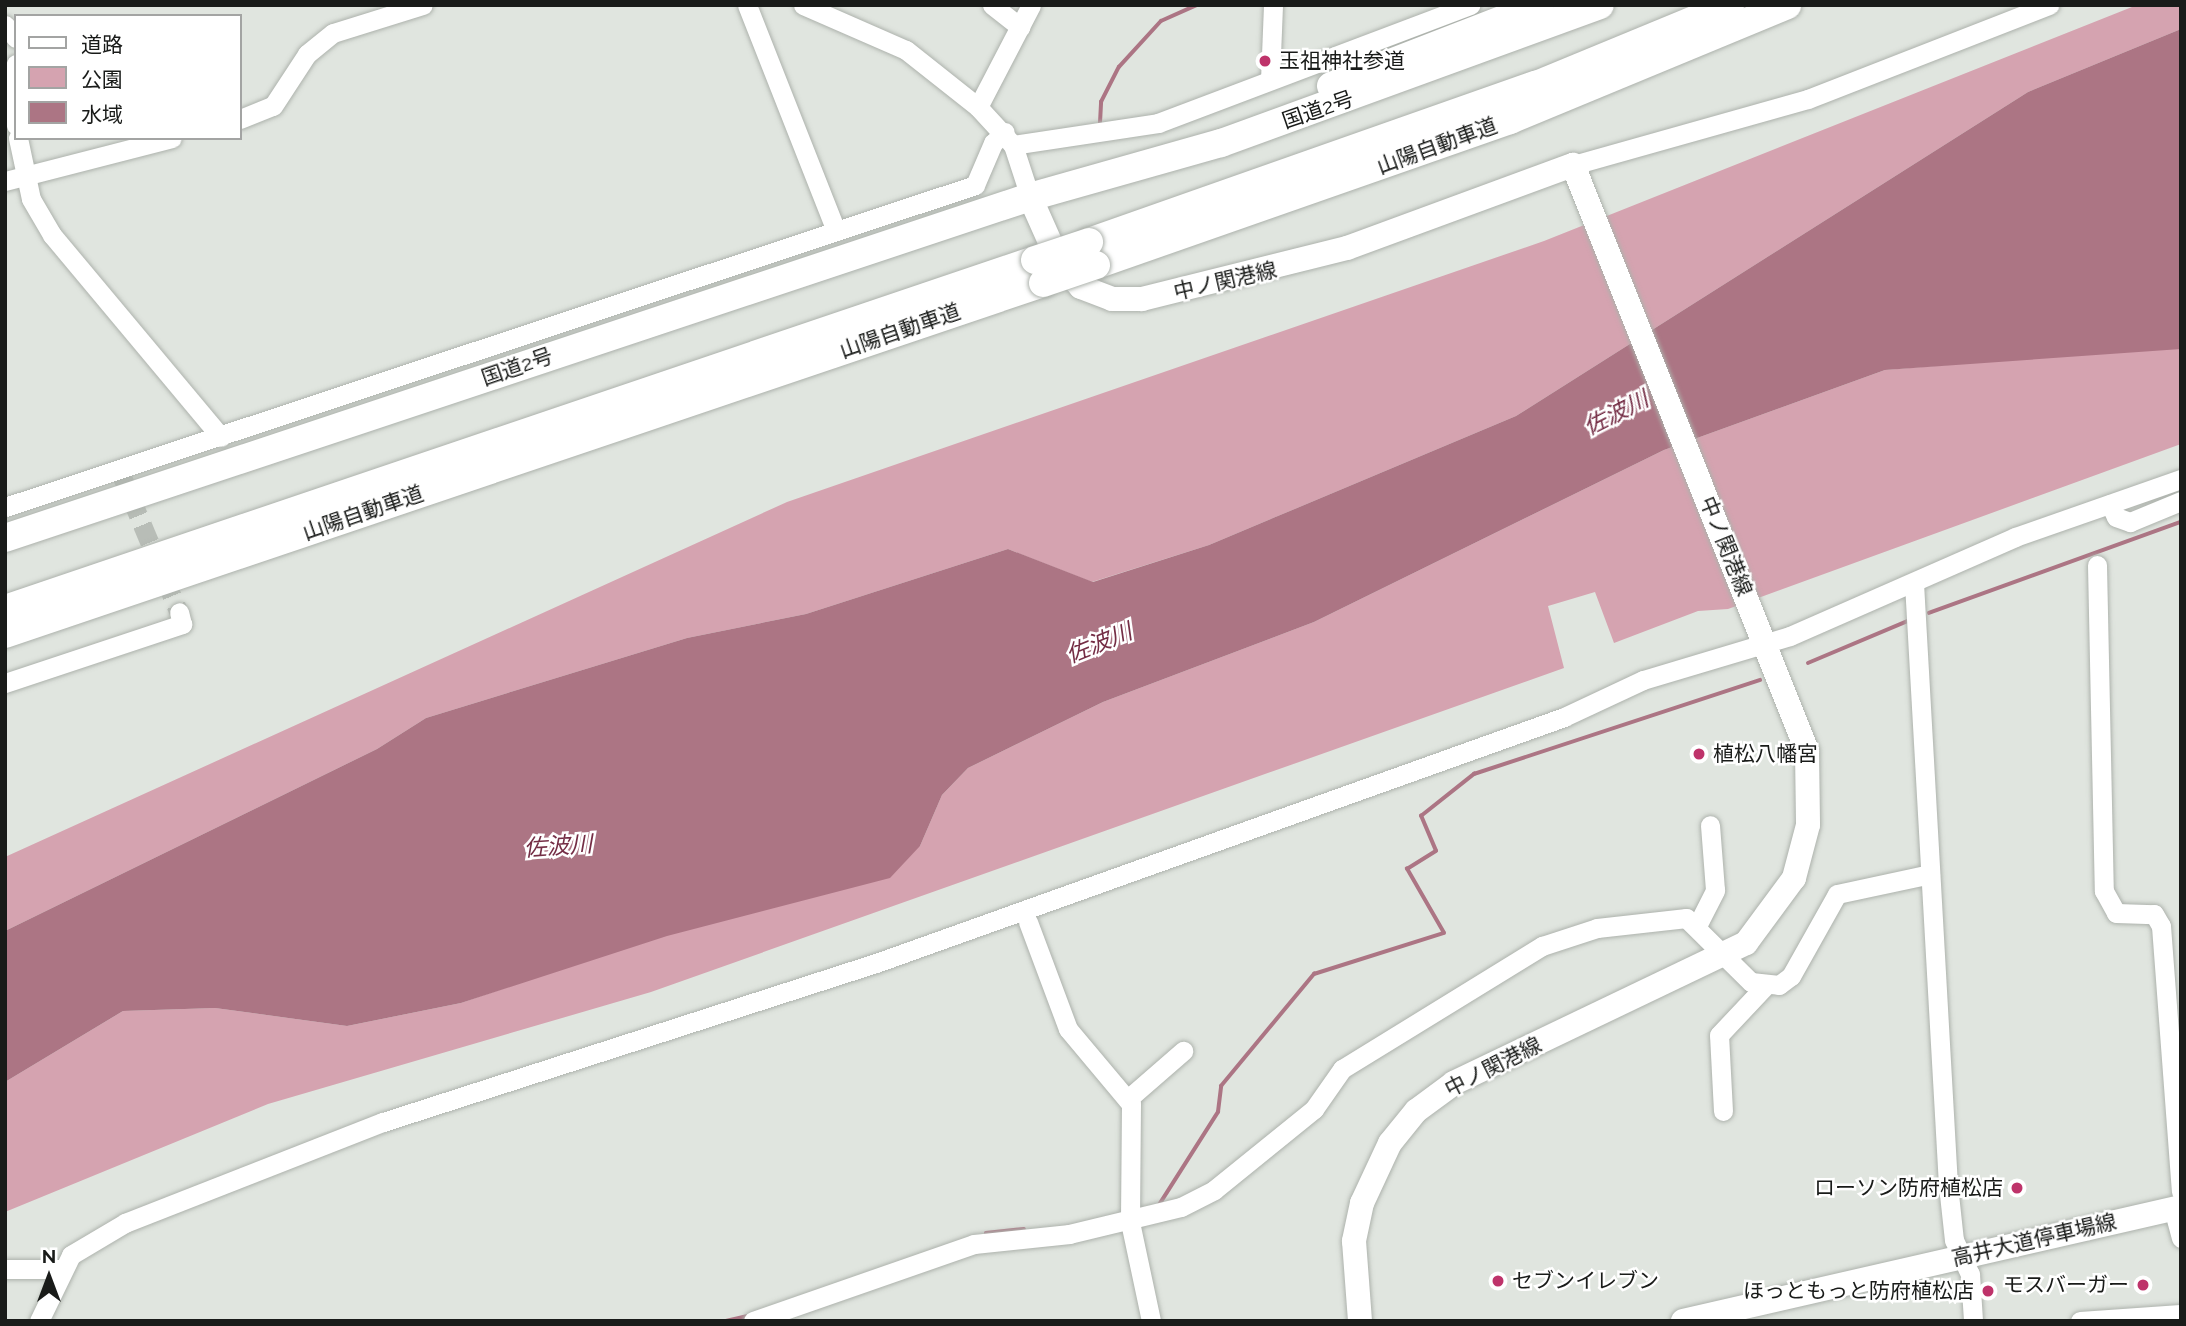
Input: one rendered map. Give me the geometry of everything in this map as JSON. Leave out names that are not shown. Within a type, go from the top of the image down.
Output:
[{"type":"highway","name":"国道2号","points":[[1030,197],[1057,180],[1541,5]]},
{"type":"highway","name":"国道2号","points":[[5,538],[1030,197],[1221,143],[1600,5]]},
{"type":"highway","points":[[1696,21],[1724,5]]},
{"type":"highway","name":"山陽自動車道","points":[[5,634],[1092,253],[1696,21],[1730,5]]},
{"type":"highway","name":"山陽自動車道","points":[[1092,253],[1498,124],[1787,5]]},
{"type":"highway","name":"山陽自動車道","points":[[5,609],[1039,272]]},
{"type":"main road","name":"中ノ関港線","points":[[1030,197],[1058,260],[1081,287],[1112,299],[1142,299],[1347,248],[1573,165],[1767,644],[1807,751],[1808,825],[1782,901],[1763,927],[1726,956],[1493,1063],[1416,1111],[1390,1143],[1362,1203],[1352,1275],[1360,1321]]},
{"type":"main road","name":"高井大道停車場線","points":[[1683,1321],[2178,1202]]},
{"type":"street","points":[[242,118],[273,106],[307,54],[333,33],[423,5]]},
{"type":"street","points":[[747,5],[836,231]]},
{"type":"street","points":[[803,5],[826,8],[906,50],[978,107],[1009,139],[1030,197]]},
{"type":"street","points":[[992,5],[1020,27]]},
{"type":"street","points":[[978,107],[1031,5]]},
{"type":"street","points":[[1270,80],[1273,5]]},
{"type":"street","points":[[5,507],[975,185],[993,143],[1158,123],[1470,5]]},
{"type":"street","points":[[1573,165],[1758,109],[1808,99],[2049,5]]},
{"type":"street","points":[[14,67],[8,85],[14,115]]},
{"type":"street","points":[[18,140],[25,176],[52,235],[221,437]]},
{"type":"street","points":[[5,181],[165,140]]},
{"type":"street","points":[[39,1321],[61,1269],[85,1242],[125,1223],[383,1122],[965,929],[1685,663],[1767,644],[1914,583],[2015,537],[2181,479]]},
{"type":"street","points":[[2109,504],[2116,517],[2130,522],[2181,501]]},
{"type":"street","points":[[2097,565],[2104,891],[2116,913],[2154,914],[2161,926],[2181,1238]]},
{"type":"street","points":[[1914,583],[1948,1185],[1961,1256],[1970,1274],[1973,1321]]},
{"type":"street","points":[[5,683],[182,624],[179,612]]},
{"type":"street","points":[[1698,923],[1715,890],[1710,825]]},
{"type":"street","points":[[1723,1111],[1720,1035],[1764,987],[1791,976],[1837,894],[1930,874]]},
{"type":"street","points":[[965,929],[1028,922],[1080,887]]},
{"type":"street","points":[[753,1321],[974,1244],[1130,1222],[1214,1189],[1314,1109],[1342,1069],[1511,962],[1597,928],[1669,916],[1698,923],[1726,956],[1764,987]]},
{"type":"street","points":[[1028,922],[1068,1029],[1129,1098],[1130,1222],[1151,1321]]},
{"type":"street","points":[[1129,1098],[1183,1051]]},
{"type":"street","points":[[5,1269],[61,1269]]},
{"type":"street","points":[[2080,1321],[2181,1314]]},
{"type":"green space","points":[[2137,5],[2181,5],[2181,29],[2028,92],[1516,416],[1209,545],[1092,582],[1008,549],[806,614],[687,638],[426,718],[377,749],[5,931],[5,857],[787,502],[1544,241]]},
{"type":"green space","points":[[2168,347],[2181,349],[2181,444],[1728,609],[1698,611],[1614,643],[1595,592],[1548,606],[1564,668],[651,992],[268,1104],[5,1212],[5,1082],[123,1011],[215,1008],[347,1026],[461,1003],[920,846],[942,795],[968,768],[1103,702],[1314,622],[1664,450],[1885,370]]},
{"type":"water","name":"佐波川","points":[[2181,29],[2181,349],[1885,370],[1664,450],[1314,622],[1103,702],[968,768],[942,795],[920,846],[890,878],[667,936],[461,1003],[347,1026],[215,1008],[123,1011],[5,1082],[5,931],[377,749],[426,718],[687,638],[806,614],[1008,549],[1093,582],[1209,545],[1516,416],[2028,92]]},
{"type":"waterway","points":[[1100,123],[1101,102],[1119,67],[1161,21],[1197,5]]},
{"type":"waterway","points":[[1929,613],[2181,522]]},
{"type":"waterway","points":[[1808,663],[1908,621]]},
{"type":"waterway","points":[[1159,1205],[1218,1112],[1221,1086],[1314,974],[1444,933],[1407,869],[1436,851],[1421,816],[1474,774],[1760,680]]},
{"type":"waterway","points":[[986,1233],[1024,1229]]},
{"type":"waterway","points":[[726,1321],[747,1316]]},
{"type":"waterway","points":[[610,1321],[673,1321]]},
{"type":"tunnel","points":[[120,471],[179,612]]},
{"type":"place","name":"玉祖神社参道","points":[[1265,61]]},
{"type":"place","name":"植松八幡宮","points":[[1699,754]]},
{"type":"place","name":"ローソン防府植松店","points":[[2017,1188]]},
{"type":"place","name":"セブンイレブン","points":[[1498,1281]]},
{"type":"place","name":"モスバーガー","points":[[2143,1285]]},
{"type":"place","name":"ほっともっと防府植松店","points":[[1988,1291]]}]
